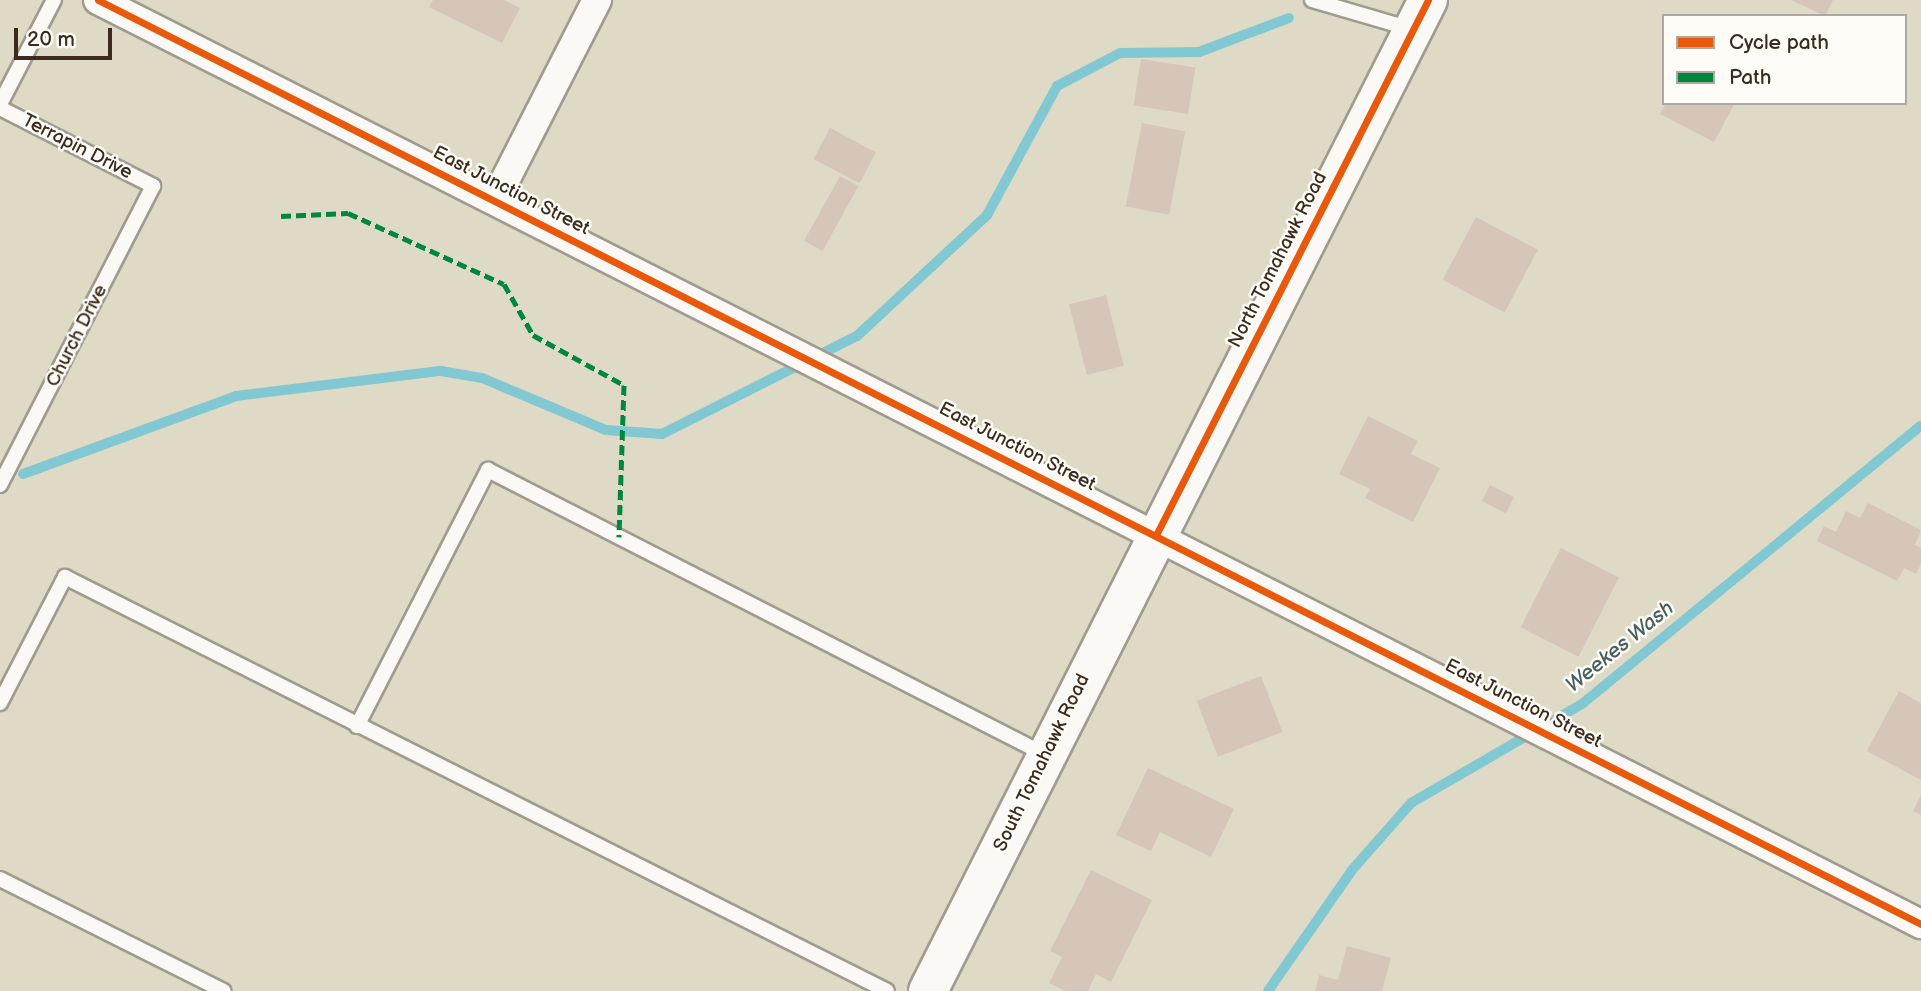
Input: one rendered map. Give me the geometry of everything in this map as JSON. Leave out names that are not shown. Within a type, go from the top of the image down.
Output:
[{"type":"street","name":"East Junction Street","points":[[98,0],[1921,924]]},
{"type":"street","points":[[495,200],[597,0]]},
{"type":"street","name":"North Tomahawk Road","points":[[1156,535],[1420,15]]},
{"type":"street","name":"South Tomahawk Road","points":[[929,991],[1156,535]]},
{"type":"lane","points":[[0,106],[54,0]]},
{"type":"lane","points":[[1312,0],[1420,15]]},
{"type":"lane","name":"Terrapin Drive","points":[[0,106],[153,186]]},
{"type":"lane","name":"Church Drive","points":[[0,485],[153,186]]},
{"type":"lane","points":[[357,726],[488,470],[1046,755]]},
{"type":"lane","points":[[0,703],[65,576],[357,726],[887,991]]},
{"type":"lane","points":[[0,879],[224,991]]},
{"type":"building","points":[[433,0],[504,0],[520,8],[502,43],[429,7]]},
{"type":"building","points":[[1791,0],[1833,0],[1826,14]]},
{"type":"building","points":[[1141,59],[1195,68],[1188,114],[1134,105]]},
{"type":"building","points":[[1665,105],[1734,105],[1714,142],[1660,114]]},
{"type":"building","points":[[1142,123],[1185,131],[1169,215],[1126,206]]},
{"type":"building","points":[[830,128],[876,152],[859,183],[814,159]]},
{"type":"building","points":[[840,176],[858,186],[822,251],[804,241]]},
{"type":"building","points":[[1476,217],[1538,250],[1504,313],[1443,280]]},
{"type":"building","points":[[1106,295],[1124,366],[1087,375],[1069,304]]},
{"type":"building","points":[[1368,416],[1418,441],[1411,454],[1440,468],[1413,522],[1365,498],[1370,489],[1339,474]]},
{"type":"building","points":[[1490,485],[1514,497],[1506,513],[1482,501]]},
{"type":"building","points":[[1868,503],[1921,530],[1915,545],[1921,548],[1921,564],[1916,574],[1904,568],[1897,581],[1817,541],[1824,526],[1836,532],[1846,511],[1860,518]]},
{"type":"building","points":[[1561,548],[1619,578],[1579,657],[1521,627]]},
{"type":"building","points":[[1261,676],[1283,732],[1218,757],[1197,701]]},
{"type":"building","points":[[1899,691],[1921,703],[1921,780],[1867,751]]},
{"type":"building","points":[[1148,768],[1234,809],[1211,857],[1160,832],[1151,851],[1116,835]]},
{"type":"building","points":[[1921,795],[1921,815],[1913,811]]},
{"type":"building","points":[[1091,870],[1152,900],[1111,982],[1096,974],[1088,991],[1065,991],[1049,983],[1062,957],[1050,951]]},
{"type":"building","points":[[1347,946],[1391,958],[1382,991],[1315,991],[1319,975],[1338,980]]},
{"type":"waterway","points":[[23,474],[236,396],[441,371],[482,378],[606,430],[662,434],[857,336],[987,215],[1057,86],[1120,53],[1199,52],[1289,18]]},
{"type":"waterway","name":"Weekes Wash","points":[[1268,991],[1352,870],[1411,803],[1582,704],[1921,426]]},
{"type":"marked path","points":[[281,216],[348,213],[504,284],[533,335],[624,385],[619,537]]},
{"type":"cycle path","points":[[98,0],[1921,924]]},
{"type":"cycle path","points":[[1156,535],[1428,0]]}]
